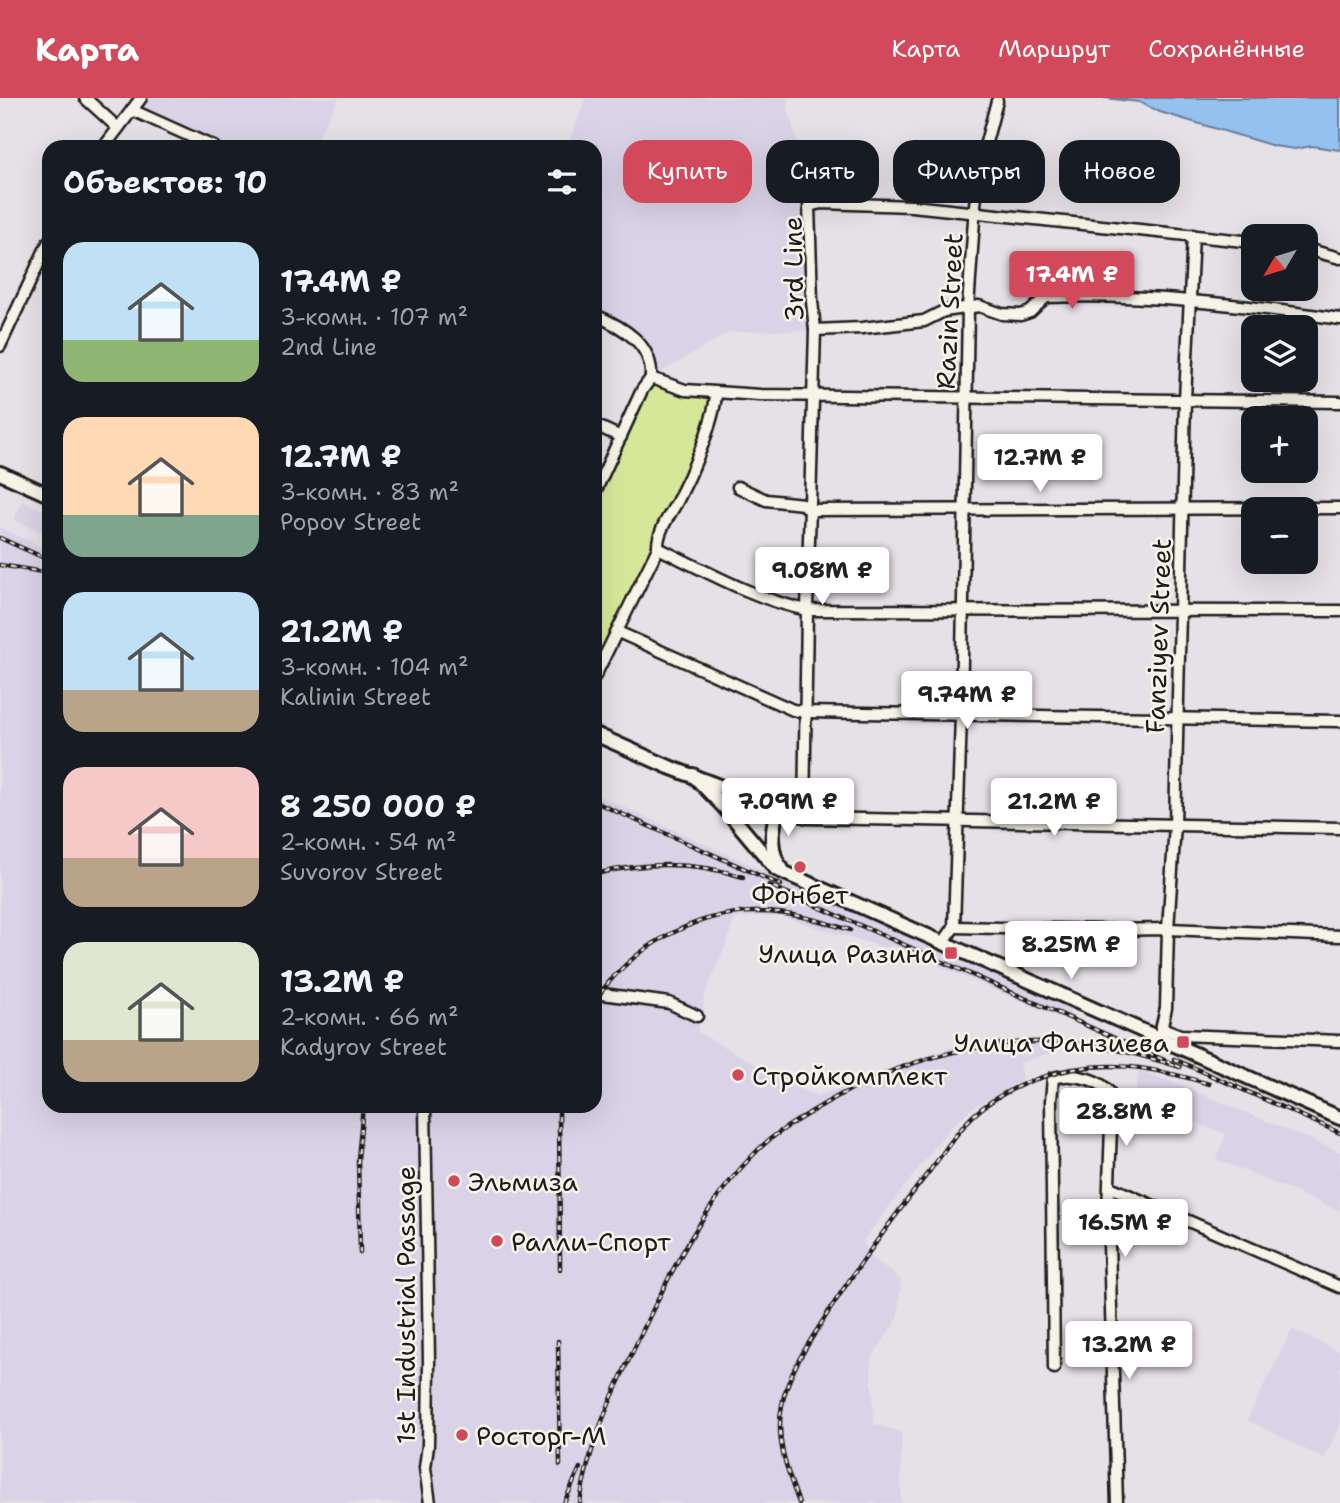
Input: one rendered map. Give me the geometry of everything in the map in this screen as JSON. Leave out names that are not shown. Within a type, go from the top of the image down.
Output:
[{"type":"main road","points":[[0,473],[42,492]]},
{"type":"main road","points":[[602,737],[777,808],[771,838],[772,848],[780,867],[787,874]]},
{"type":"main road","points":[[693,775],[724,807],[771,865],[787,874],[943,943],[1161,1033],[1340,1118]]},
{"type":"street","points":[[85,98],[118,128]]},
{"type":"street","points":[[109,140],[141,98]]},
{"type":"street","name":"Razin Street","points":[[954,927],[961,716],[968,308],[974,213],[982,156],[997,101]]},
{"type":"street","points":[[132,110],[198,140]]},
{"type":"street","name":"3rd Line","points":[[804,817],[815,330],[809,206],[821,203],[912,206],[1241,241]]},
{"type":"street","name":"Fanziyev Street","points":[[1161,1033],[1166,1008],[1175,825],[1185,399],[1192,235]]},
{"type":"street","points":[[1318,252],[1340,258]]},
{"type":"street","points":[[0,346],[42,256]]},
{"type":"street","points":[[815,330],[924,321],[944,311],[979,306],[1002,314],[1021,315],[1030,312],[1046,297],[1074,296],[1190,301],[1340,319]]},
{"type":"street","points":[[602,319],[626,331],[638,341],[650,359],[651,378],[642,390],[602,477]]},
{"type":"street","points":[[651,378],[685,390],[716,394],[1340,402]]},
{"type":"street","points":[[602,663],[658,548],[664,526],[678,500],[714,414],[716,394]]},
{"type":"street","points":[[602,428],[621,437]]},
{"type":"street","points":[[738,487],[766,500],[803,504],[810,510],[1340,508]]},
{"type":"street","points":[[658,548],[749,591],[807,610],[1340,611]]},
{"type":"street","points":[[618,632],[793,710],[806,712],[1340,720]]},
{"type":"street","points":[[777,808],[804,817],[1340,828]]},
{"type":"street","points":[[943,943],[954,927],[1168,929],[1340,936]]},
{"type":"street","points":[[602,994],[669,1003],[697,1016]]},
{"type":"street","points":[[1161,1033],[1265,1040],[1340,1041]]},
{"type":"street","points":[[1054,1368],[1051,1101],[1054,1078],[1074,1076],[1099,1084],[1109,1090],[1112,1097],[1109,1222],[1118,1503]]},
{"type":"street","name":"1st Industrial Passage","points":[[425,1113],[429,1361],[428,1445],[425,1468],[430,1503]]},
{"type":"street","points":[[1110,1187],[1340,1287]]},
{"type":"shaded area","points":[[141,98],[339,98],[316,140],[198,140],[132,110]]},
{"type":"shaded area","points":[[586,98],[788,98],[788,110],[797,140],[766,140],[766,203],[818,203],[813,204],[815,330],[730,332],[651,378],[645,351],[602,320],[602,140],[570,140]]},
{"type":"shaded area","points":[[22,501],[42,510],[42,532],[14,520]]},
{"type":"shaded area","points":[[0,528],[42,547],[42,1113],[602,1113],[602,797],[1071,1010],[1067,1021],[892,946],[886,948],[782,917],[757,916],[734,919],[704,996],[703,1016],[697,1032],[818,1096],[949,1048],[986,1041],[1064,1039],[1065,1048],[1020,1063],[1022,1082],[973,1107],[948,1130],[863,1241],[869,1255],[901,1280],[898,1318],[871,1359],[874,1424],[901,1432],[901,1503],[0,1503]]},
{"type":"shaded area","points":[[1139,1072],[1173,1082],[1340,1152],[1340,1211],[1216,1159],[1226,1134],[1134,1100]]},
{"type":"shaded area","points":[[1292,1329],[1340,1352],[1340,1426],[1324,1459],[1247,1420]]},
{"type":"green space","points":[[651,378],[716,394],[714,414],[602,661],[602,478]]},
{"type":"water","points":[[1104,98],[1340,98],[1340,150],[1312,146],[1295,149],[1274,146],[1160,112],[1139,102]]},
{"type":"railway","points":[[0,538],[42,557]]},
{"type":"railway","points":[[0,565],[42,572]]},
{"type":"railway","points":[[602,805],[781,885]]},
{"type":"railway","points":[[602,872],[669,865],[707,868],[743,877]]},
{"type":"railway","points":[[580,1503],[590,1457],[605,1414],[667,1281],[693,1234],[723,1190],[759,1149],[777,1134],[868,1081],[928,1059],[991,1045],[1023,1042],[1088,1045],[1135,1054],[1180,1067],[769,885]]},
{"type":"railway","points":[[602,992],[626,964],[646,949],[689,925],[712,918],[736,913],[772,912],[850,930]]},
{"type":"railway","points":[[1174,1059],[1340,1133]]},
{"type":"railway","points":[[799,1503],[787,1467],[780,1431],[782,1405],[789,1380],[808,1345],[853,1276],[967,1122],[989,1103],[1016,1088],[1043,1077],[1085,1067],[1147,1069],[1209,1084]]},
{"type":"railway","points":[[360,1253],[358,1159],[362,1113]]},
{"type":"railway","points":[[559,1113],[560,1269]]},
{"type":"railway","points":[[558,1341],[560,1465]]},
{"type":"railway","points":[[564,1503],[580,1468]]},
{"type":"place","name":"Фонбет","points":[[800,867]]},
{"type":"place","name":"Улица Разина","points":[[951,953]]},
{"type":"place","name":"Улица Фанзиева","points":[[1183,1042]]},
{"type":"place","name":"Стройкомплект","points":[[738,1075]]},
{"type":"place","name":"Эльмиза","points":[[454,1181]]},
{"type":"place","name":"Ралли-Спорт","points":[[497,1241]]},
{"type":"place","name":"Росторг-М","points":[[462,1435]]}]
